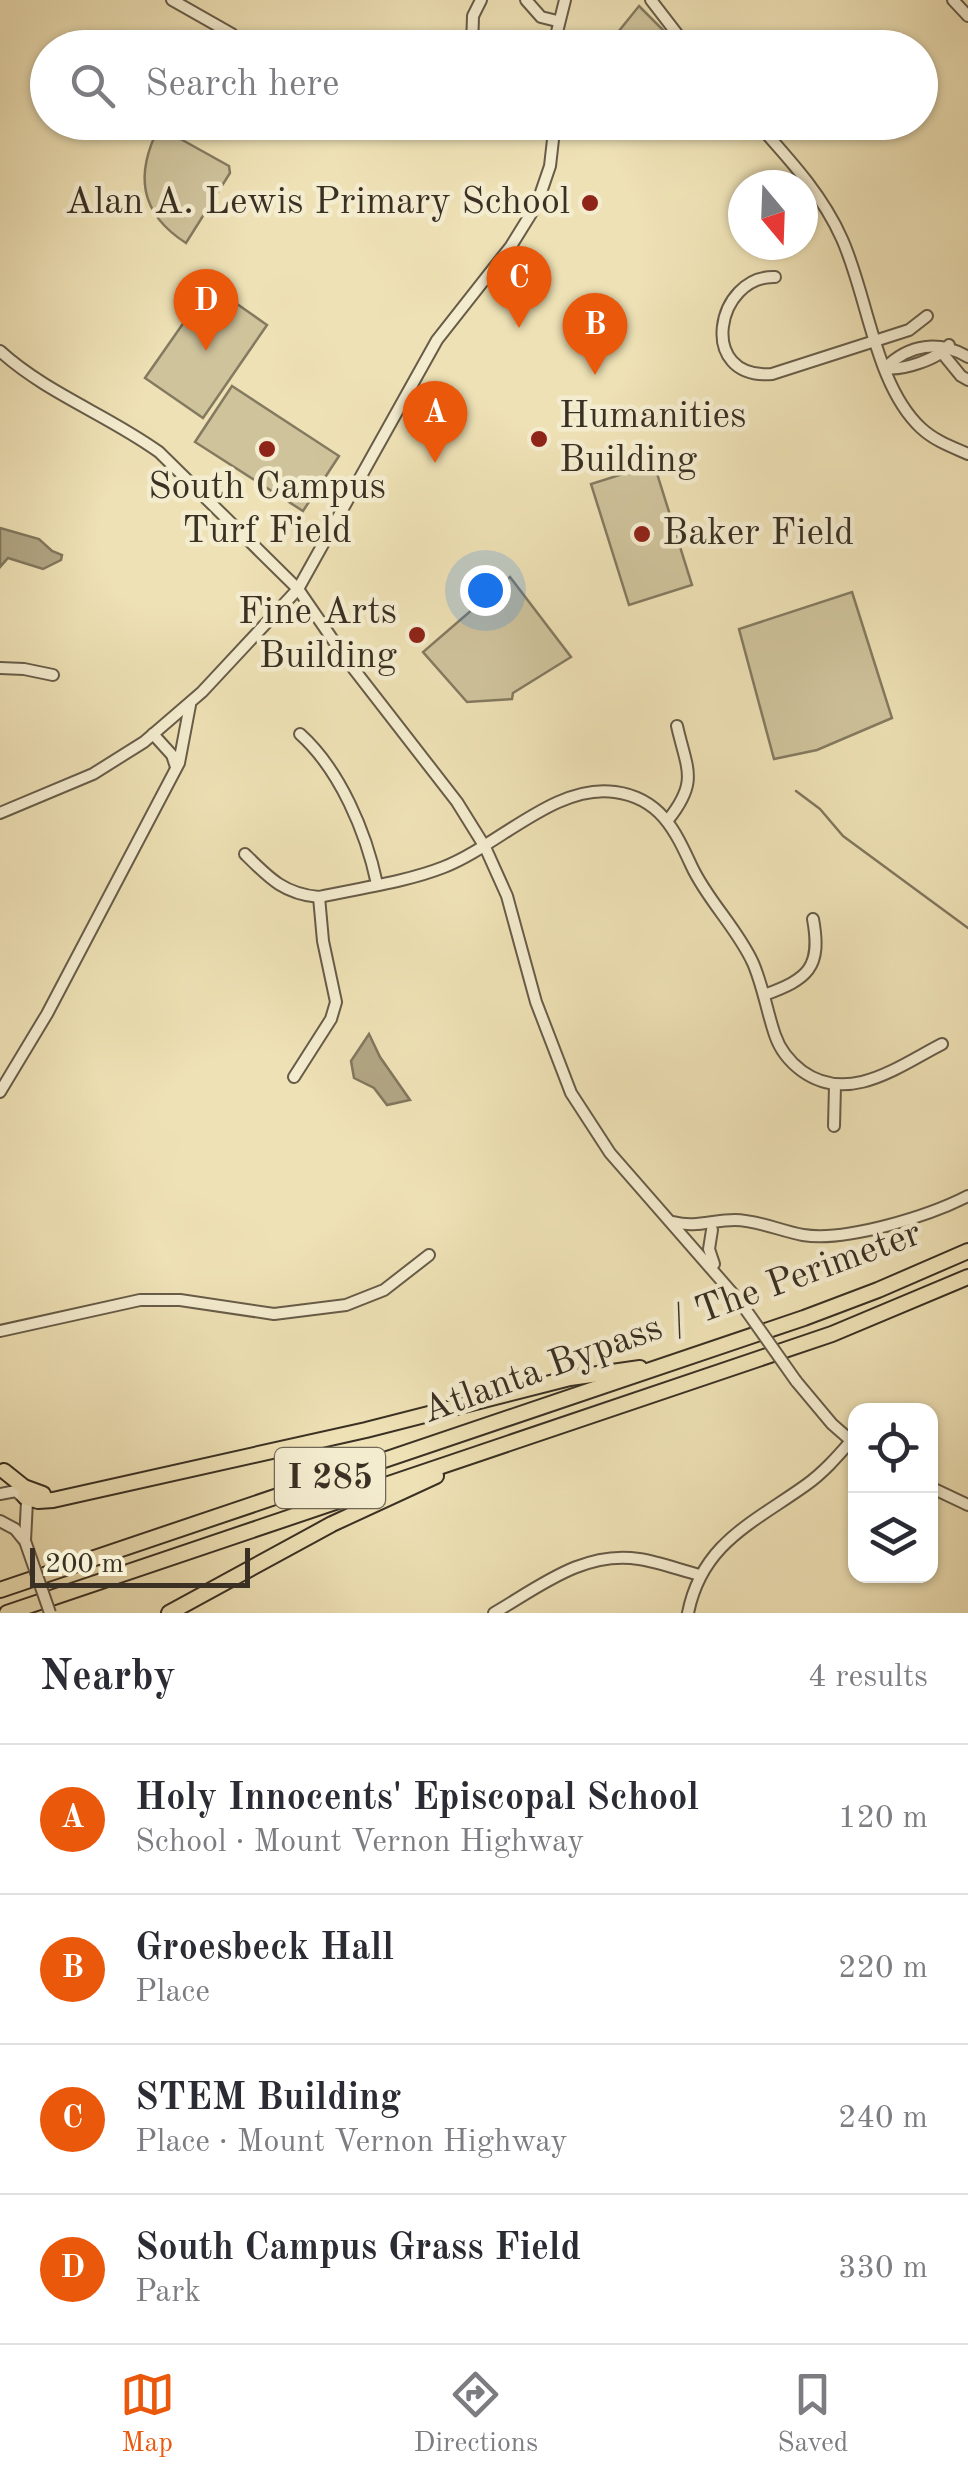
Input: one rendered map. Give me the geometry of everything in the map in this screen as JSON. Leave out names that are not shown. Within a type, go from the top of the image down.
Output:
[{"type":"highway","name":"Atlanta Bypass / The Perimeter","points":[[0,1590],[859,1298],[968,1251]]},
{"type":"highway","name":"Atlanta Bypass / The Perimeter","points":[[7,1613],[832,1334],[968,1278]]},
{"type":"highway","points":[[20,1494],[45,1501],[68,1497],[366,1430],[570,1378],[660,1366]]},
{"type":"highway","points":[[170,1613],[332,1524],[495,1448]]},
{"type":"highway","points":[[2,1468],[36,1492],[68,1497]]},
{"type":"street","points":[[172,0],[225,30]]},
{"type":"street","points":[[473,30],[473,16],[481,0]]},
{"type":"street","points":[[526,0],[536,14],[557,21]]},
{"type":"street","points":[[556,30],[564,0]]},
{"type":"street","points":[[953,0],[968,16]]},
{"type":"street","points":[[653,1],[675,30]]},
{"type":"street","points":[[0,796],[3,812],[93,774],[153,734],[190,704],[298,589],[437,340],[522,230],[546,179],[554,140]]},
{"type":"street","points":[[772,140],[807,180],[832,218],[897,396],[920,427],[940,442],[968,454]]},
{"type":"street","points":[[775,277],[753,282],[730,304],[723,317],[723,345],[730,358],[756,374],[772,374],[877,341],[909,330],[927,316]]},
{"type":"street","points":[[885,368],[894,359],[919,349],[946,350],[968,357]]},
{"type":"street","points":[[946,350],[960,376],[968,380]]},
{"type":"street","points":[[0,351],[33,376],[134,433],[159,452],[298,589],[346,659],[450,792],[484,846],[506,896],[536,1002],[563,1077],[610,1152],[722,1278],[813,1404],[848,1438]]},
{"type":"street","points":[[0,668],[24,668],[54,676]]},
{"type":"street","points":[[0,1092],[47,1014],[176,768],[190,704]]},
{"type":"street","points":[[668,820],[684,800],[688,784],[676,726]]},
{"type":"street","points":[[153,734],[172,755],[176,768]]},
{"type":"street","points":[[300,734],[314,747],[363,829],[377,884]]},
{"type":"street","points":[[245,854],[282,889],[300,896],[319,896],[442,868],[562,800],[590,792],[612,791],[633,796],[668,820],[694,871],[746,949],[776,1036],[788,1058],[811,1076],[851,1086],[942,1044]]},
{"type":"street","points":[[294,1077],[331,1019],[336,1002],[322,941],[319,896]]},
{"type":"street","points":[[764,995],[796,984],[809,970],[816,947],[813,919]]},
{"type":"street","points":[[834,1126],[835,1085]]},
{"type":"street","points":[[672,1222],[693,1227],[746,1221],[806,1236],[832,1236],[854,1234],[909,1218],[968,1196]]},
{"type":"street","points":[[692,1244],[725,1221]]},
{"type":"street","points":[[712,1230],[708,1249],[722,1278]]},
{"type":"street","points":[[0,1331],[140,1300],[180,1300],[274,1314],[346,1305],[384,1290],[428,1255]]},
{"type":"street","points":[[688,1613],[700,1575],[726,1540],[809,1483],[848,1448]]},
{"type":"street","points":[[2,1468],[28,1506],[25,1541],[50,1613]]},
{"type":"street","points":[[938,1492],[968,1506]]},
{"type":"street","points":[[0,1494],[20,1494]]},
{"type":"street","points":[[5,1524],[25,1541]]},
{"type":"street","points":[[494,1613],[567,1570],[602,1558],[640,1559],[700,1575]]},
{"type":"shaded area","points":[[639,6],[663,30],[620,30]]},
{"type":"shaded area","points":[[153,140],[182,140],[229,166],[230,173],[186,243],[170,231],[150,206],[145,176]]},
{"type":"shaded area","points":[[210,285],[267,325],[203,418],[145,378]]},
{"type":"shaded area","name":"South Campus Turf Field","points":[[232,386],[339,456],[303,511],[195,442]]},
{"type":"shaded area","name":"Baker Field","points":[[654,464],[692,585],[629,605],[591,484]]},
{"type":"shaded area","points":[[0,528],[39,539],[62,555],[61,560],[43,569],[8,558],[0,567]]},
{"type":"shaded area","points":[[510,577],[571,657],[513,693],[512,699],[467,702],[423,652]]},
{"type":"shaded area","points":[[852,592],[892,718],[817,750],[774,759],[739,629]]},
{"type":"shaded area","points":[[369,1034],[410,1100],[387,1105],[374,1088],[354,1078],[351,1061]]},
{"type":"waterway","points":[[796,791],[820,809],[843,836],[968,928]]},
{"type":"place","name":"Alan A. Lewis Primary School","points":[[590,203]]},
{"type":"place","name":"STEM Building","points":[[519,328]]},
{"type":"place","name":"South Campus Grass Field","points":[[206,351]]},
{"type":"place","name":"Groesbeck Hall","points":[[595,375]]},
{"type":"place","name":"Humanities Building","points":[[539,439]]},
{"type":"place","name":"South Campus Turf Field","points":[[267,449]]},
{"type":"place","name":"Holy Innocents' Episcopal School","points":[[435,463]]},
{"type":"place","name":"Baker Field","points":[[642,534]]},
{"type":"place","name":"Fine Arts Building","points":[[417,635]]}]
